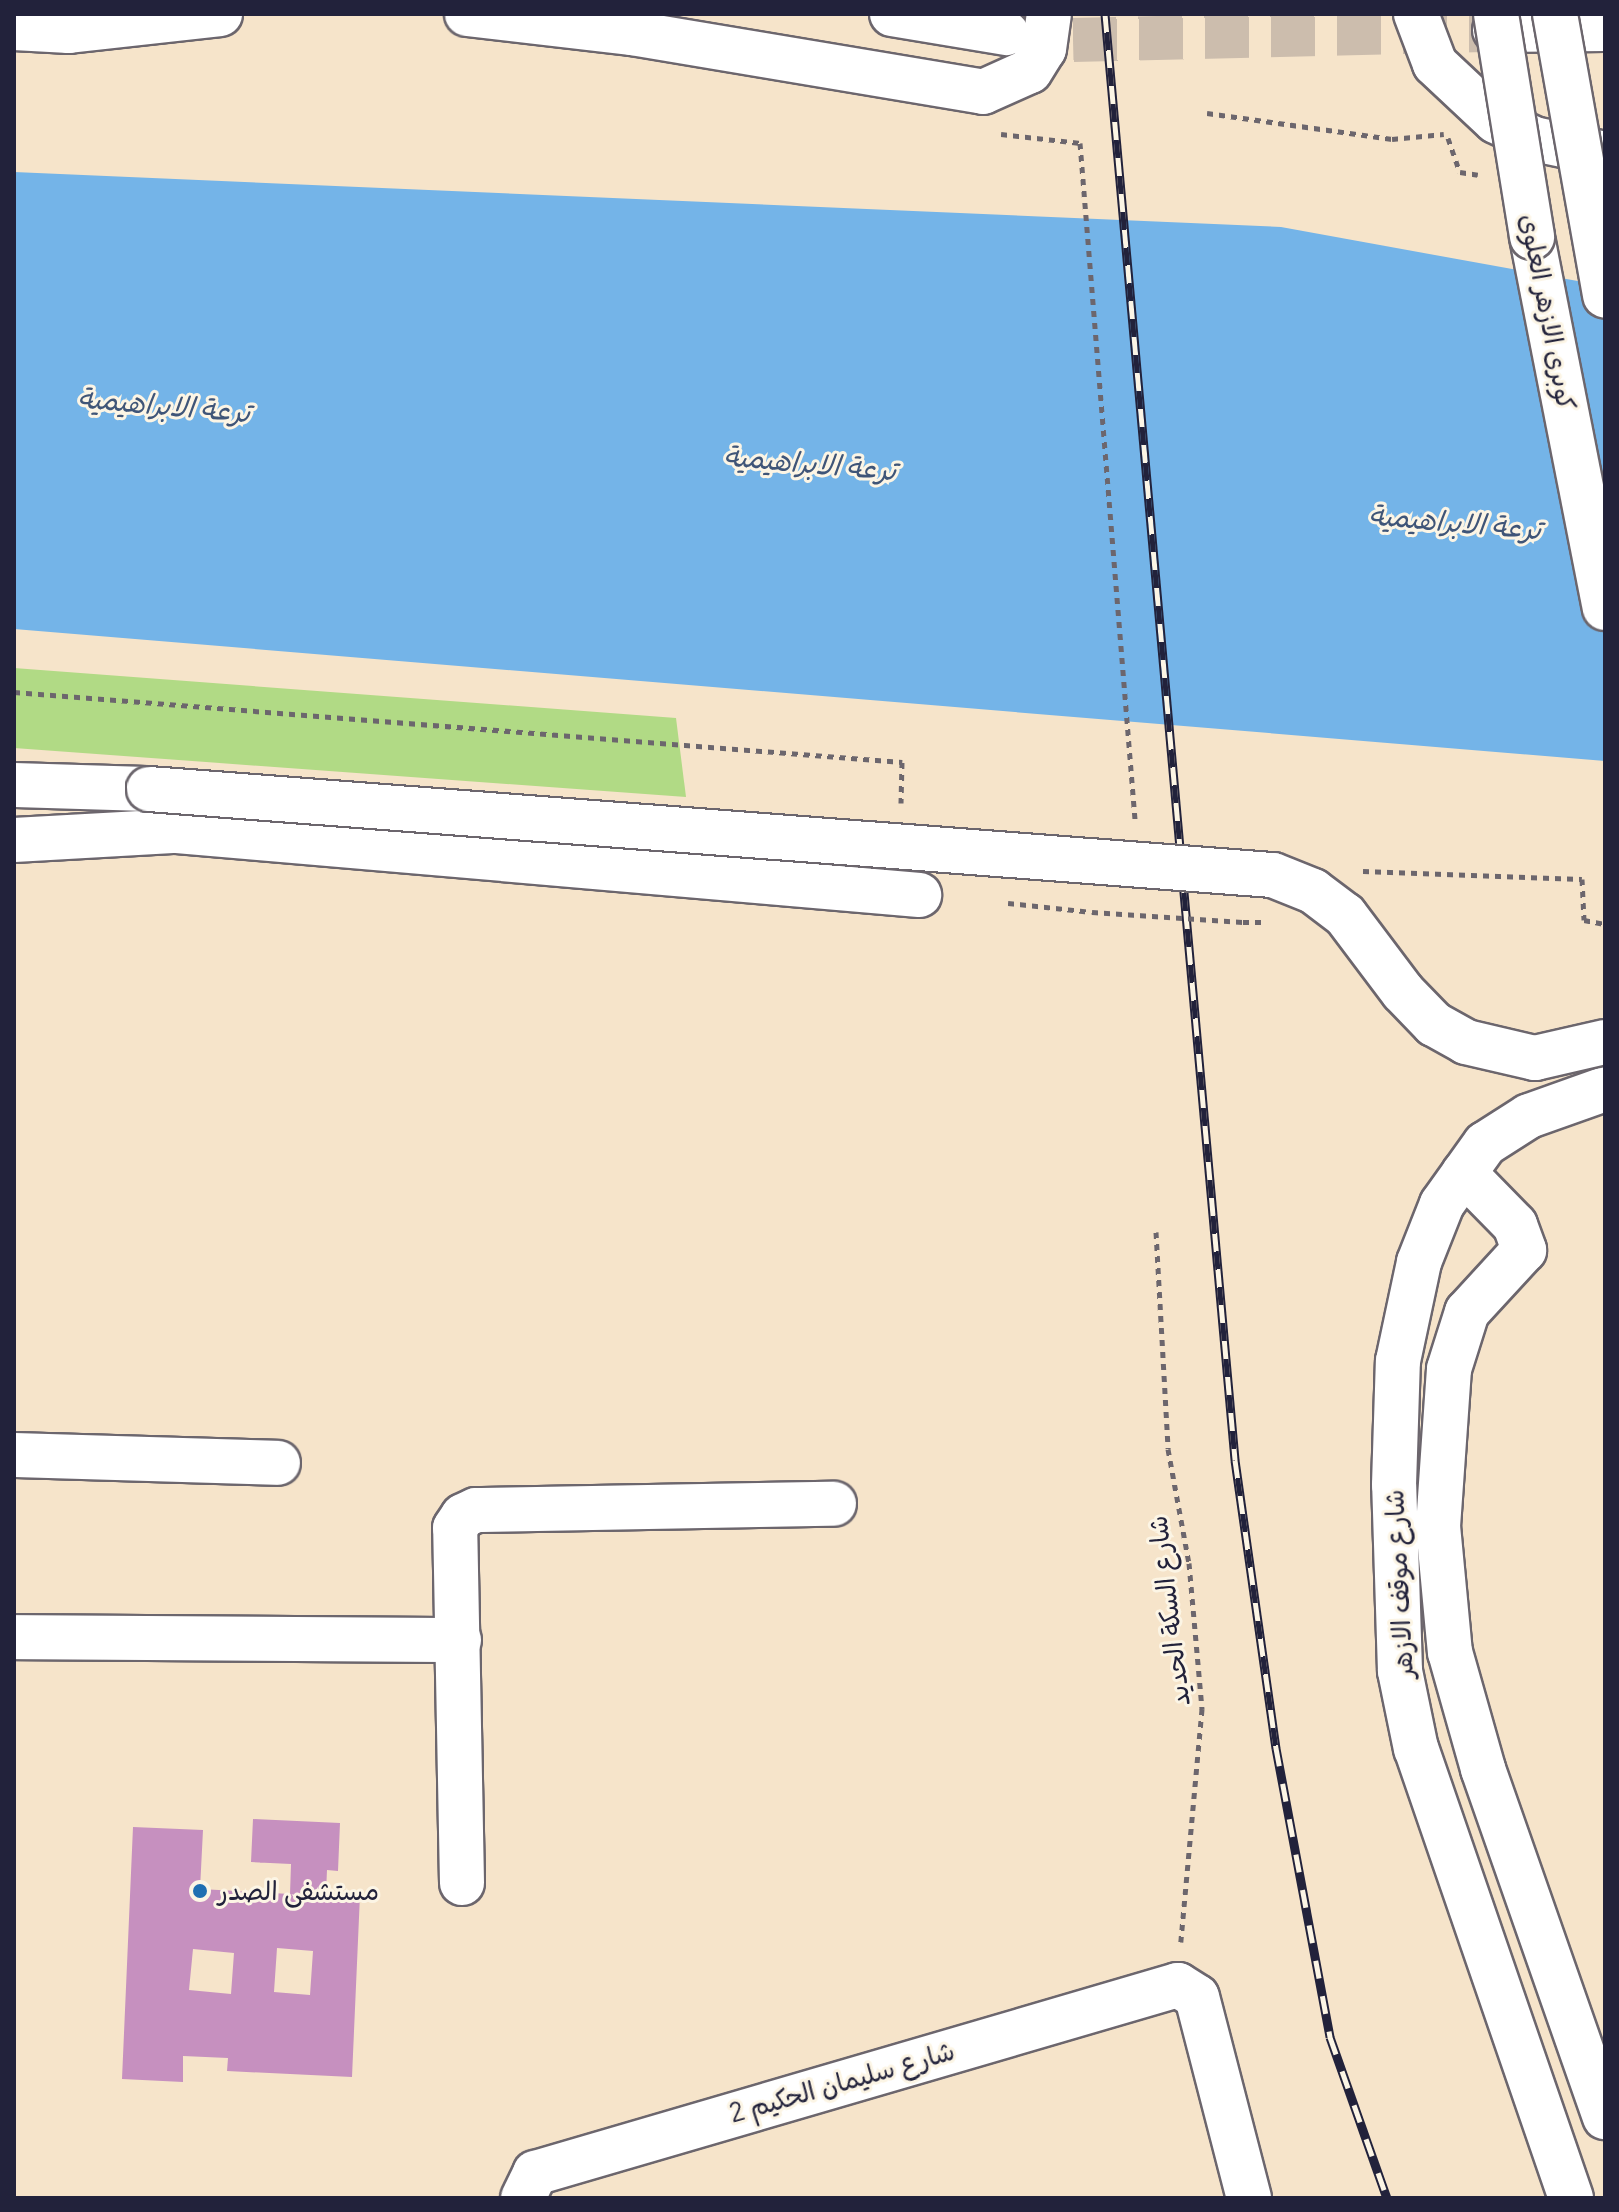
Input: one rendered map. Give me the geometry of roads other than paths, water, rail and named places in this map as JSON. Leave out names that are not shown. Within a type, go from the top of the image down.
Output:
[{"type":"main road","points":[[14,28],[69,31],[220,14]]},
{"type":"main road","points":[[467,14],[632,33],[983,92],[1030,71],[1047,39],[1049,14]]},
{"type":"main road","points":[[892,14],[1006,33]]},
{"type":"main road","points":[[1416,14],[1435,64],[1468,117],[1534,139],[1605,154]]},
{"type":"main road","points":[[1555,14],[1605,296]]},
{"type":"main road","points":[[1496,22],[1605,29]]},
{"type":"main road","name":"كوبرى الازهر العلوى","points":[[1496,22],[1605,608]]},
{"type":"main road","points":[[14,785],[149,789],[1273,875],[1345,915],[1403,992],[1434,1024],[1466,1042],[1535,1058],[1605,1042]]},
{"type":"main road","points":[[14,840],[177,831],[919,895]]},
{"type":"main road","name":"شارع موقف الازهر","points":[[1571,2198],[1438,1829],[1411,1724],[1396,1603],[1398,1361],[1419,1262],[1442,1204],[1485,1144],[1529,1116],[1605,1089]]},
{"type":"main road","points":[[1464,1173],[1520,1231],[1524,1250],[1467,1312],[1449,1369],[1440,1590],[1465,1715],[1605,2117]]},
{"type":"main road","points":[[14,1455],[278,1463]]},
{"type":"main road","points":[[462,1883],[455,1528],[476,1510],[834,1504]]},
{"type":"main road","points":[[14,1637],[459,1640]]},
{"type":"main road","points":[[1411,1724],[1465,1715]]},
{"type":"main road","name":"شارع سليمان الحكيم 2","points":[[523,2198],[535,2173],[1178,1985],[1197,1997],[1249,2198]]},
{"type":"water","name":"ترعة الابراهيمية","points":[[14,172],[1281,227],[1605,286],[1605,761],[14,629]]},
{"type":"tunnel","points":[[1008,33],[1073,40],[1495,30]]},
{"type":"railway","points":[[1105,14],[1235,1460],[1276,1748],[1330,2037],[1387,2198]]},
{"type":"place","name":"مستشفى الصدر","points":[[200,1891]]}]
